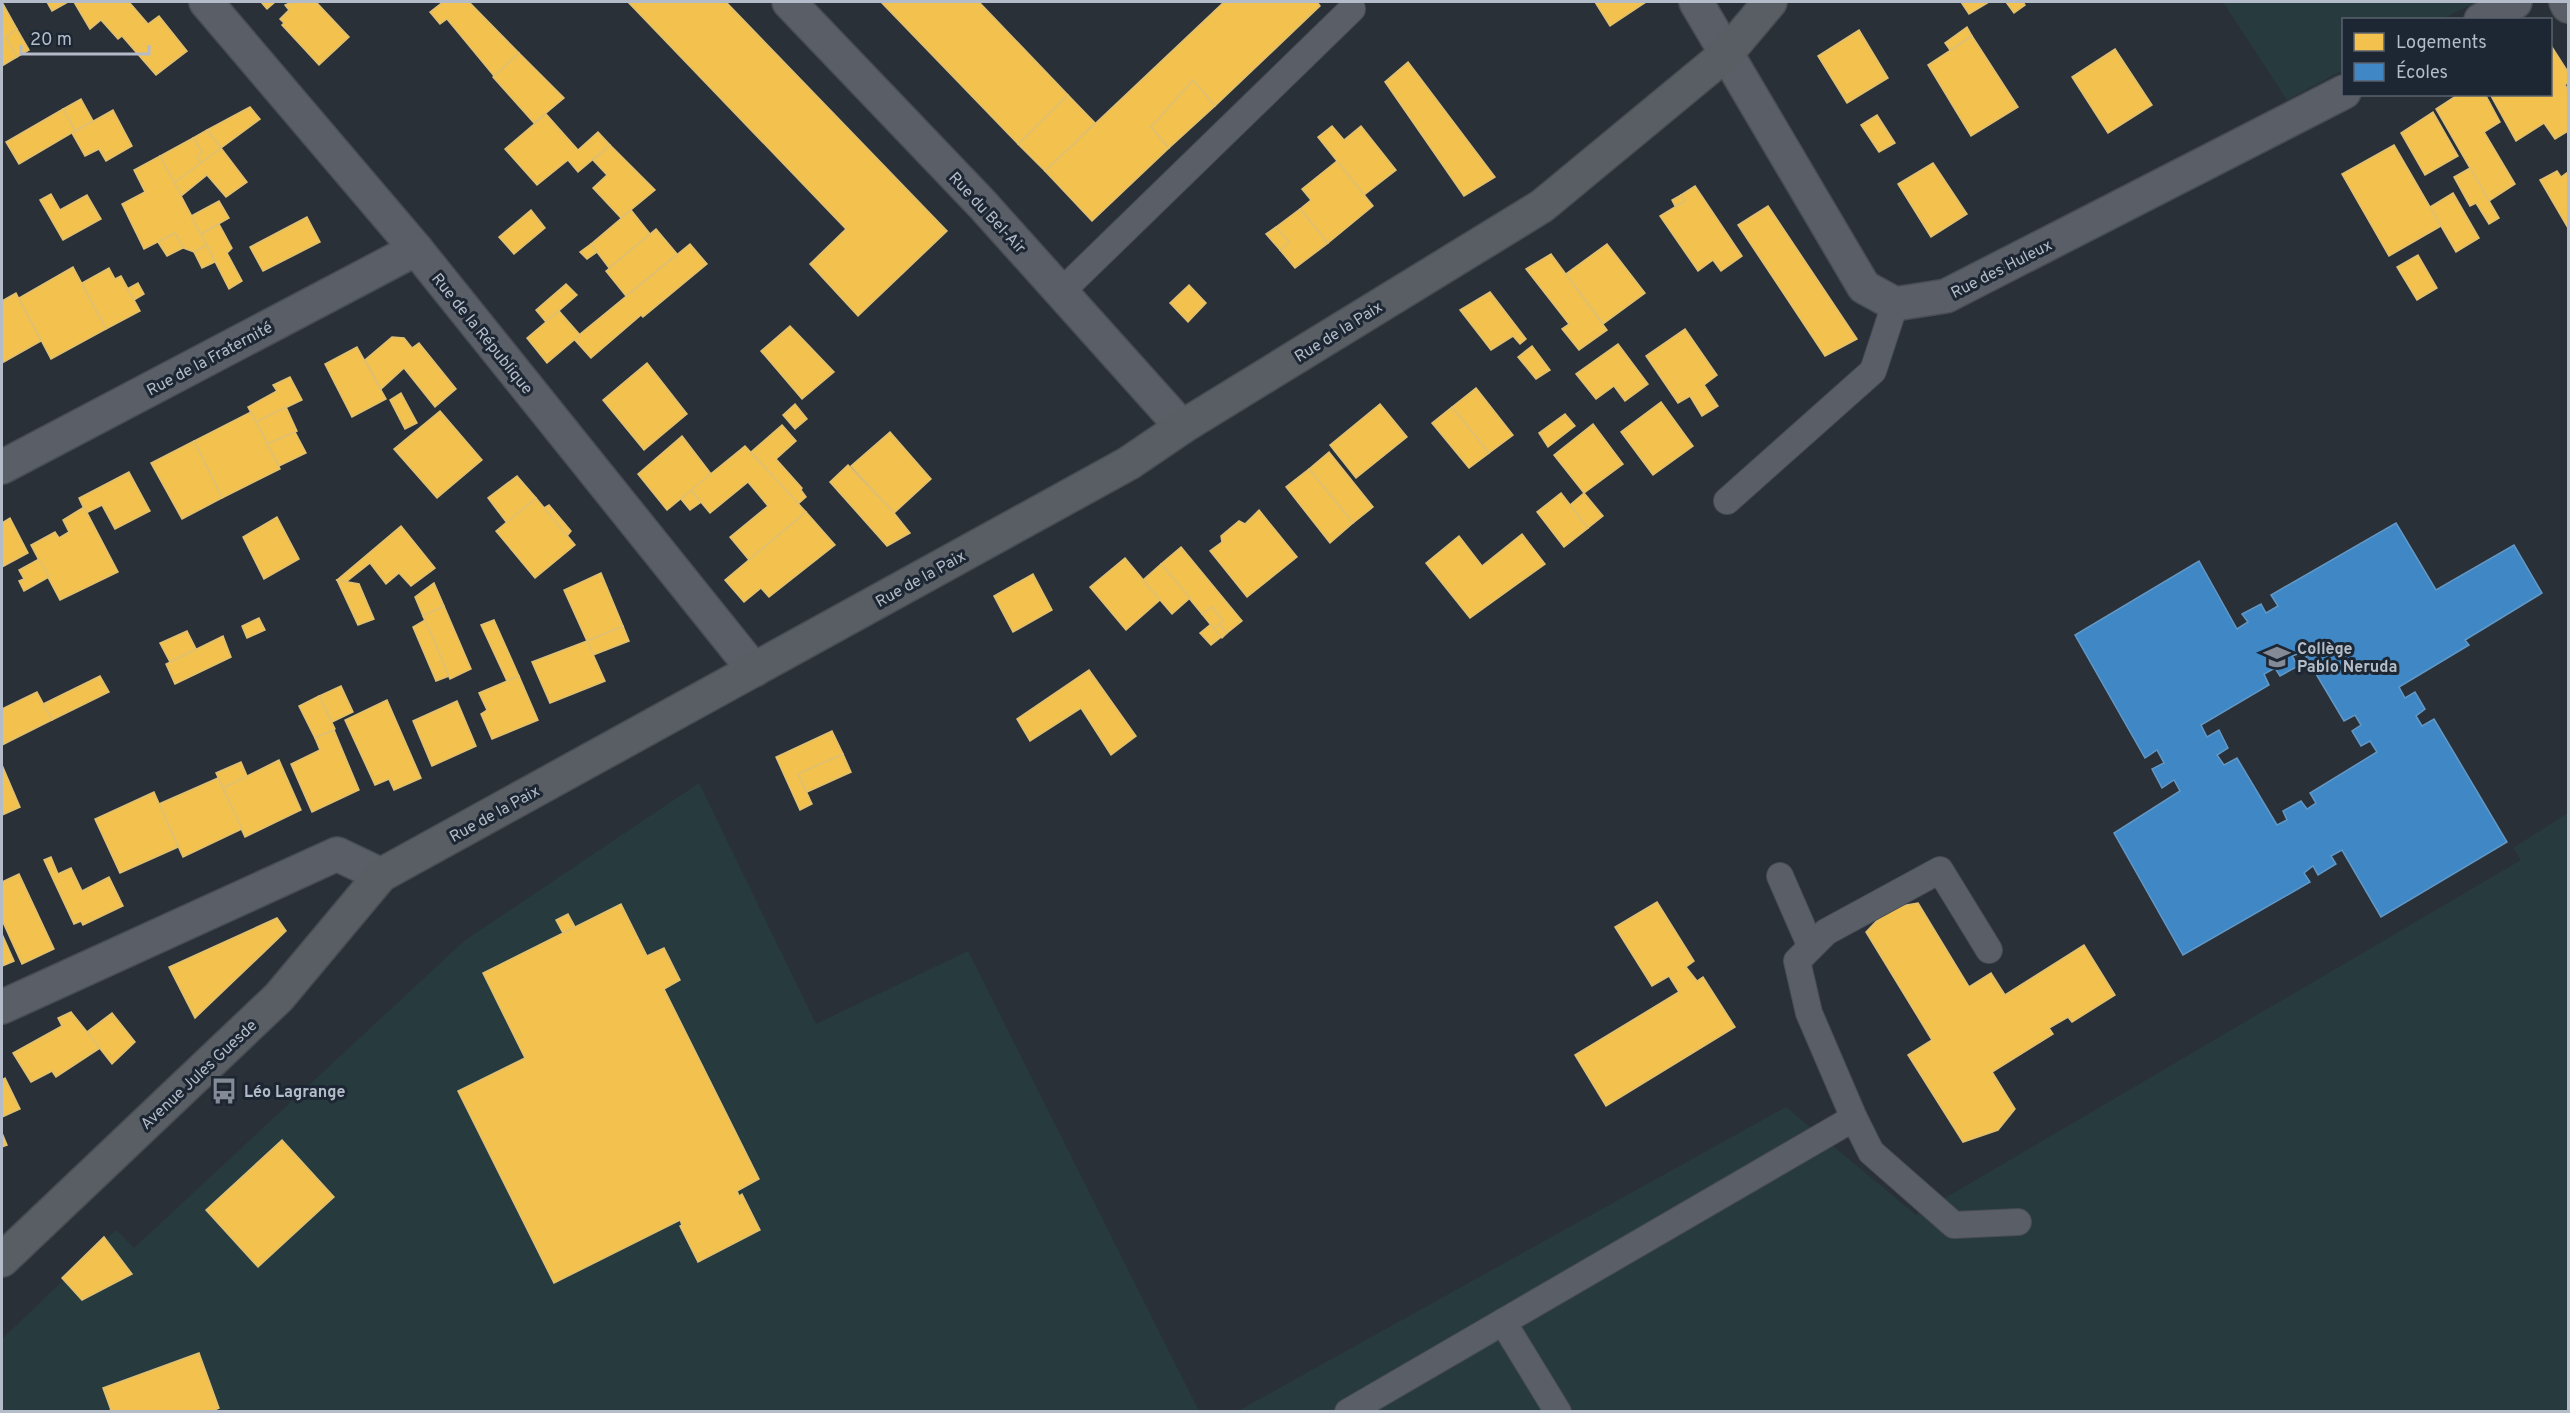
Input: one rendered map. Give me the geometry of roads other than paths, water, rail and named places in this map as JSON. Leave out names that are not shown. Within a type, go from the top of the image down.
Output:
[{"type":"street","name":"Rue de la République","points":[[206,2],[416,249],[754,670]]},
{"type":"street","name":"Rue du Bel-Air","points":[[789,2],[982,204],[1182,428]]},
{"type":"street","points":[[1695,2],[1864,287],[1895,304]]},
{"type":"street","name":"Rue de la Paix","points":[[381,874],[1129,463],[1542,206],[1726,53],[1770,2]]},
{"type":"street","points":[[2485,18],[2515,2]]},
{"type":"street","points":[[2566,2],[2568,6]]},
{"type":"street","name":"Rue des Huleux","points":[[1895,304],[1946,296],[2342,93]]},
{"type":"street","name":"Rue de la Fraternité","points":[[2,467],[416,249]]},
{"type":"street","points":[[2,1006],[337,854],[381,874]]},
{"type":"street","name":"Avenue Jules Guesde","points":[[2,1260],[279,997],[381,874]]},
{"type":"lane","points":[[1061,292],[1352,9]]},
{"type":"lane","points":[[1727,501],[1873,371],[1895,304]]},
{"type":"lane","points":[[1989,950],[1940,870],[1826,932],[1797,961],[1809,1013],[1854,1119],[1871,1152],[1954,1225],[2018,1222]]},
{"type":"lane","points":[[1780,876],[1811,946]]},
{"type":"lane","points":[[1348,1412],[1854,1119]]},
{"type":"lane","points":[[1503,1322],[1558,1412]]},
{"type":"place","name":"Collège Pablo Neruda","points":[[2277,657]]},
{"type":"place","name":"Léo Lagrange","points":[[224,1091]]}]
